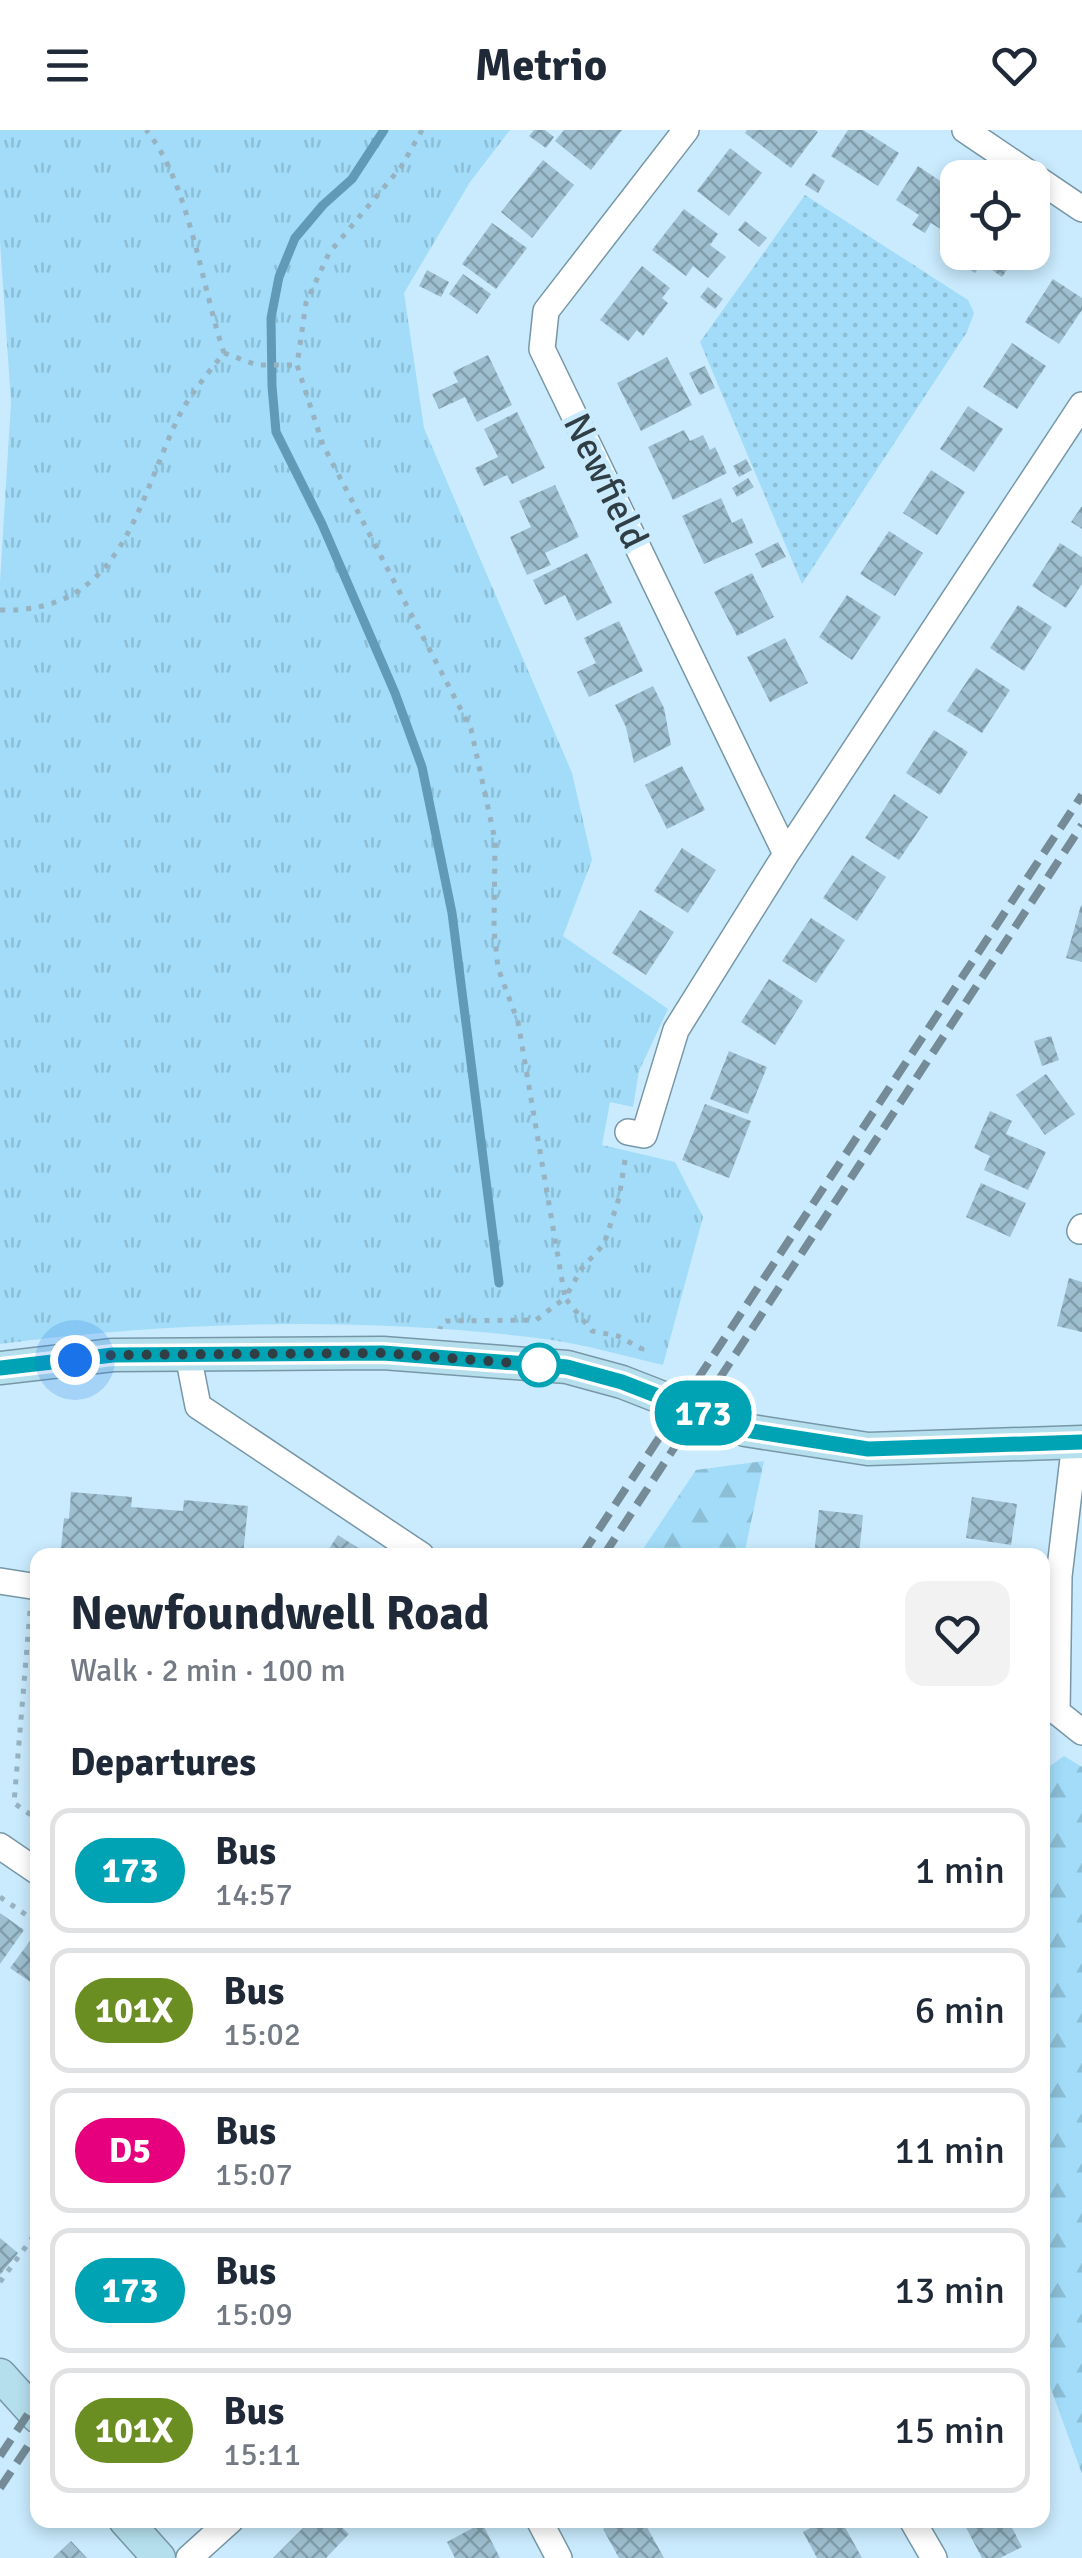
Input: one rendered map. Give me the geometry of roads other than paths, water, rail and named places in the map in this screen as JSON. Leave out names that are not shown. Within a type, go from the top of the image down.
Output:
[{"type":"main road","points":[[0,1368],[113,1355],[383,1353],[567,1367],[622,1382],[745,1430],[868,1449],[1078,1442]]},
{"type":"main road","points":[[0,2376],[30,2408]]},
{"type":"main road","points":[[132,2528],[159,2558]]},
{"type":"street","name":"Newfield","points":[[686,130],[546,311],[542,348],[786,854]]},
{"type":"street","points":[[974,133],[1082,209]]},
{"type":"street","points":[[628,1132],[644,1135],[676,1030],[786,854],[1082,404]]},
{"type":"street","points":[[188,1355],[198,1406],[411,1548]]},
{"type":"street","points":[[1078,1442],[1059,1576],[1057,1712],[1082,1732]]},
{"type":"street","points":[[0,1581],[30,1586]]},
{"type":"street","points":[[0,1846],[30,1867]]},
{"type":"street","points":[[189,2558],[222,2528]]},
{"type":"street","points":[[544,2528],[559,2558]]},
{"type":"street","points":[[917,2528],[934,2558]]},
{"type":"waterway","points":[[384,130],[352,179],[295,238],[279,277],[271,318],[276,432],[322,524],[395,693],[422,767],[452,913],[499,1283]]},
{"type":"railway","points":[[587,1548],[1082,795]]},
{"type":"railway","points":[[609,1548],[1082,825]]},
{"type":"railway","points":[[0,2456],[30,2411]]},
{"type":"railway","points":[[0,2488],[30,2443]]}]
